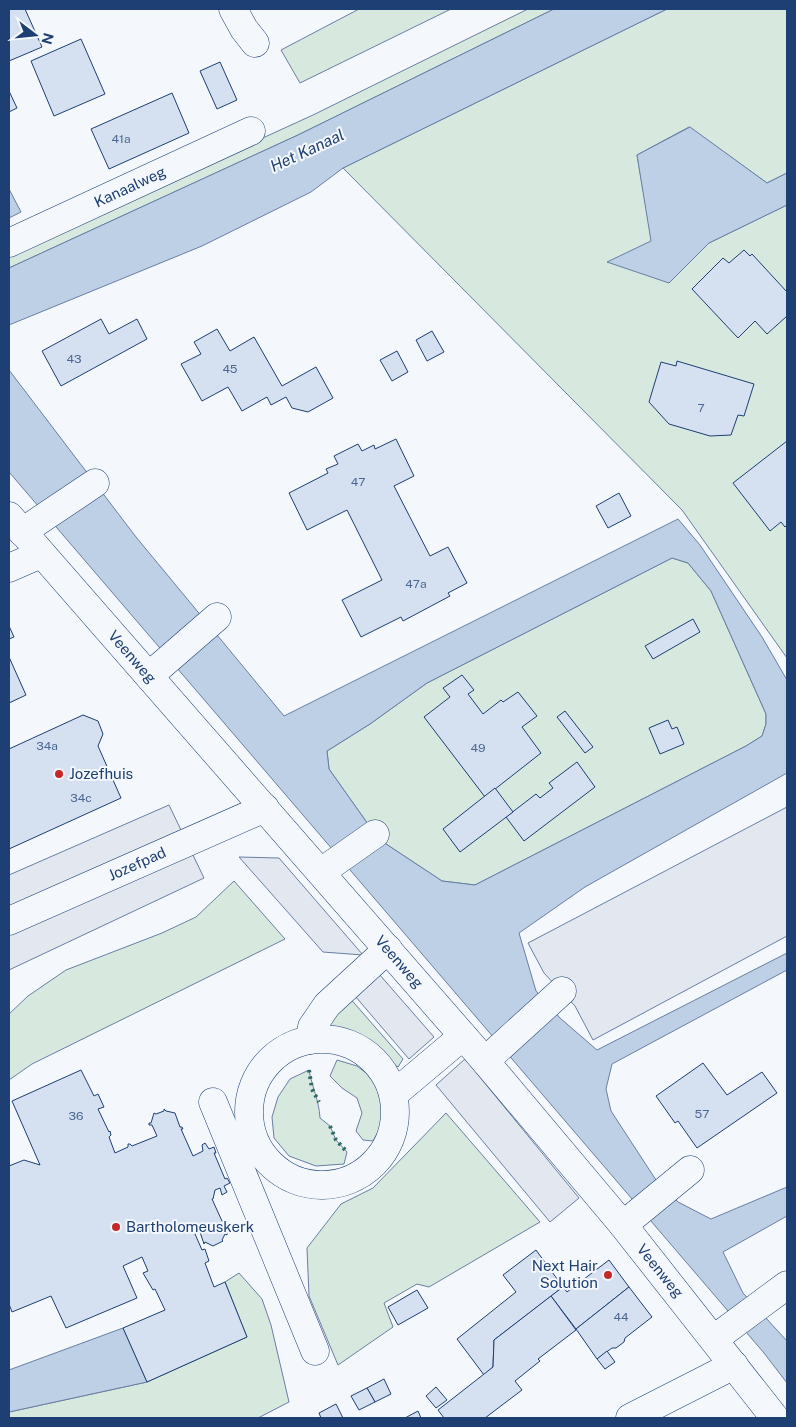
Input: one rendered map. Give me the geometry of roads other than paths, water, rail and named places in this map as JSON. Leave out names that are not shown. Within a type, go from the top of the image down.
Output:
[{"type":"street","points":[[233,9],[244,29],[255,43]]},
{"type":"street","name":"Kanaalweg","points":[[9,243],[251,130]]},
{"type":"street","points":[[16,524],[95,483]]},
{"type":"street","name":"Veenweg","points":[[16,524],[485,1061],[623,1225],[775,1418]]},
{"type":"street","points":[[9,568],[41,554]]},
{"type":"street","points":[[149,676],[216,618]]},
{"type":"street","name":"Jozefpad","points":[[9,921],[265,808]]},
{"type":"street","points":[[321,872],[375,834]]},
{"type":"street","points":[[310,1040],[312,1027],[327,1005],[388,949]]},
{"type":"street","points":[[485,1061],[562,991]]},
{"type":"street","points":[[394,1094],[463,1036]]},
{"type":"street","points":[[325,1038],[347,1042],[365,1052],[381,1067],[394,1094],[396,1109],[392,1133],[382,1155],[364,1172],[342,1182],[318,1185],[294,1180],[248,1153],[250,1100],[258,1077],[273,1058],[293,1044],[325,1038]]},
{"type":"street","points":[[213,1102],[248,1153],[315,1351]]},
{"type":"street","points":[[623,1225],[690,1170]]},
{"type":"street","points":[[714,1339],[787,1284]]},
{"type":"street","points":[[630,1418],[734,1365]]},
{"type":"water","name":"Het Kanaal","points":[[554,9],[667,9],[343,168],[311,192],[202,246],[9,325],[9,268],[298,135]]},
{"type":"water","points":[[690,127],[767,183],[787,173],[787,205],[709,243],[669,283],[607,262],[651,241],[637,155]]},
{"type":"water","points":[[9,189],[21,212],[9,218]]},
{"type":"water","points":[[9,370],[136,537],[284,716],[678,519],[700,545],[762,637],[787,680],[787,773],[585,887],[519,933],[536,991],[560,1018],[597,1050],[787,953],[787,970],[612,1064],[606,1089],[611,1111],[656,1180],[678,1202],[711,1219],[787,1187],[787,1216],[723,1252],[743,1293],[787,1341],[787,1383],[764,1353],[9,472]],"holes":[[[672,558],[688,563],[711,591],[766,714],[766,724],[762,736],[746,746],[475,885],[442,881],[383,842],[375,834],[329,769],[327,751],[370,724],[427,683]]]},
{"type":"water","points":[[123,1328],[147,1382],[9,1412],[9,1370]]},
{"type":"place","name":"Jozefhuis","points":[[59,774]]},
{"type":"place","name":"Bartholomeuskerk","points":[[116,1227]]},
{"type":"place","name":"Next Hair Solution","points":[[608,1275]]}]
